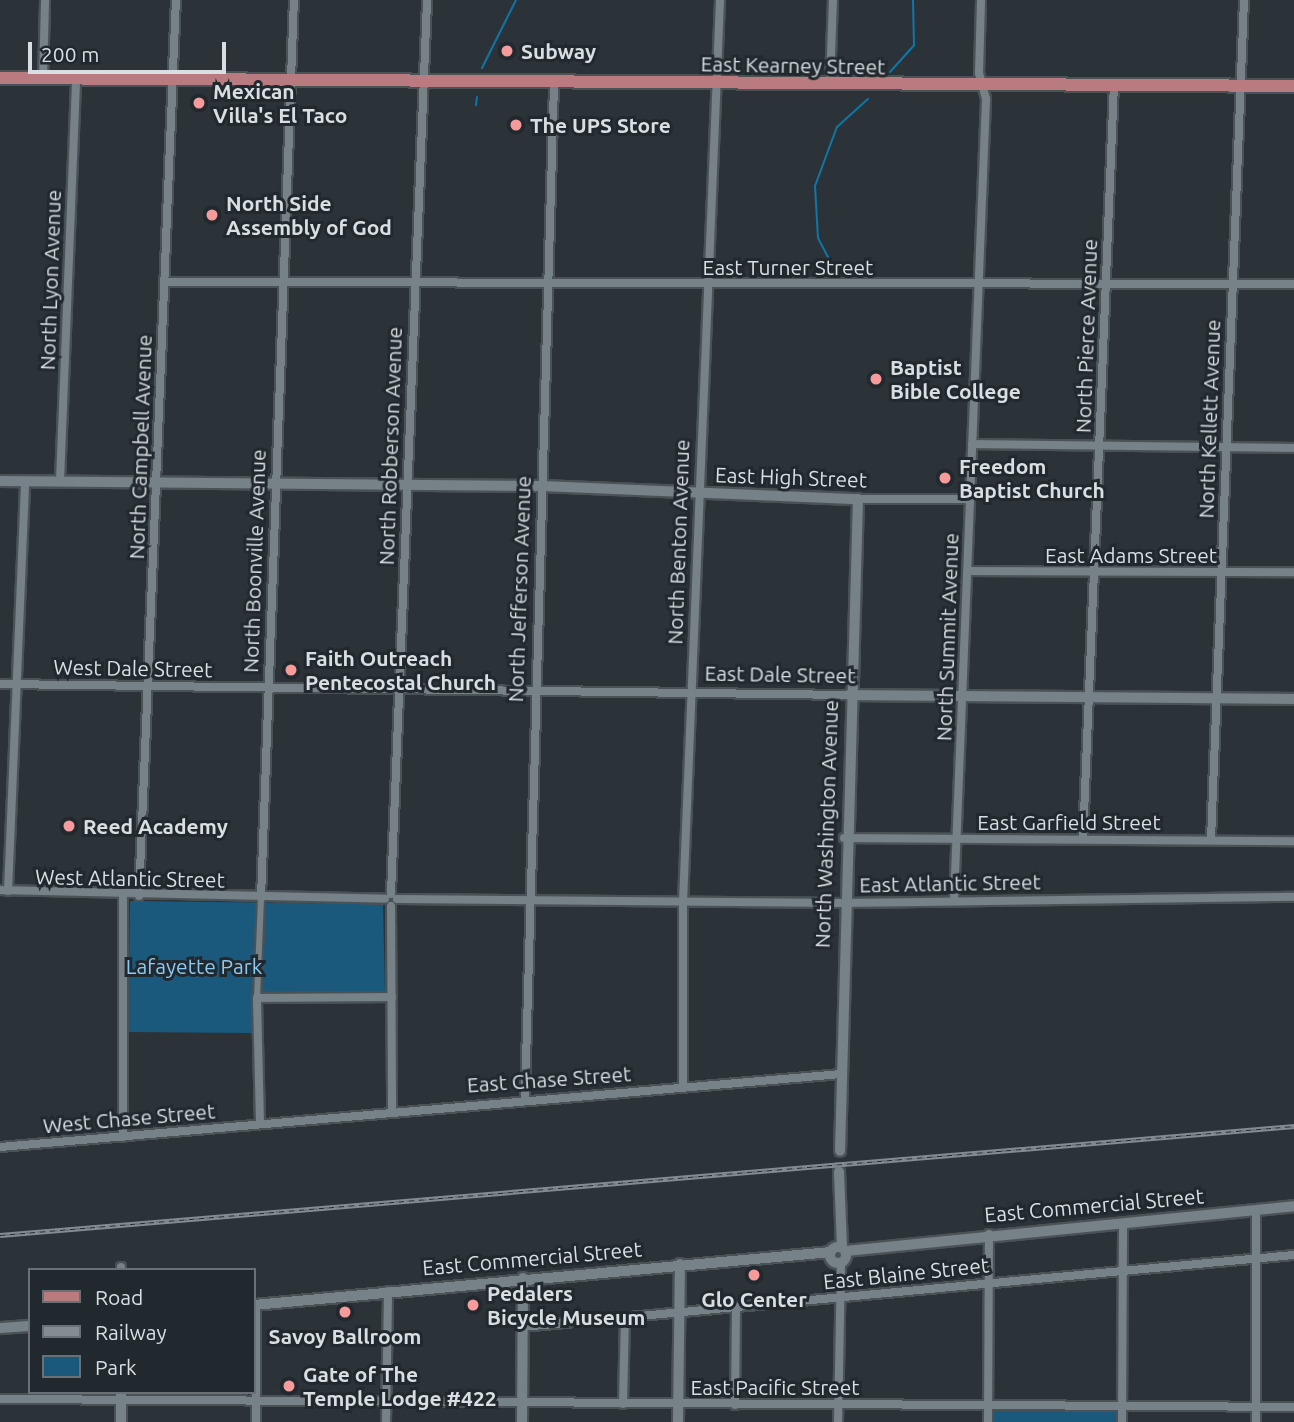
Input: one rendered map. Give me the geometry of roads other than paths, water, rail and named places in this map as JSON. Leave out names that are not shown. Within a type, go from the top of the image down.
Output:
[{"type":"main road","name":"East Kearney Street","points":[[0,78],[424,83],[1294,86]]},
{"type":"street","points":[[43,79],[46,0]]},
{"type":"street","name":"North Campbell Avenue","points":[[139,896],[150,686],[176,0]]},
{"type":"street","name":"North Boonville Avenue","points":[[260,1123],[257,998],[266,689],[294,0]]},
{"type":"street","name":"North Robberson Avenue","points":[[392,1110],[391,899],[427,0]]},
{"type":"street","name":"North Benton Avenue","points":[[683,1086],[683,902],[720,0]]},
{"type":"street","points":[[830,84],[833,0]]},
{"type":"street","name":"North Summit Avenue","points":[[954,900],[978,284],[983,86],[981,0]]},
{"type":"street","name":"North Kellett Avenue","points":[[1211,840],[1220,573],[1243,86],[1244,0]]},
{"type":"street","name":"North Lyon Avenue","points":[[60,481],[76,79]]},
{"type":"street","name":"North Jefferson Avenue","points":[[525,1097],[526,901],[554,82]]},
{"type":"street","name":"North Pierce Avenue","points":[[1083,839],[1114,85]]},
{"type":"street","name":"East Turner Street","points":[[166,282],[1294,284]]},
{"type":"street","points":[[972,444],[1294,448]]},
{"type":"street","name":"East High Street","points":[[0,481],[157,485],[274,483],[541,486],[859,499],[970,499]]},
{"type":"street","points":[[4,890],[9,871],[25,481]]},
{"type":"street","name":"North Washington Avenue","points":[[840,1151],[842,903],[859,499]]},
{"type":"street","name":"East Adams Street","points":[[968,571],[1294,572]]},
{"type":"street","name":"West Dale Street","points":[[0,684],[266,689]]},
{"type":"street","name":"East Dale Street","points":[[266,689],[1294,699]]},
{"type":"street","name":"East Garfield Street","points":[[844,838],[1294,841]]},
{"type":"street","points":[[0,881],[9,871]]},
{"type":"street","name":"West Atlantic Street","points":[[4,890],[123,896],[261,898]]},
{"type":"street","points":[[123,896],[123,1137]]},
{"type":"street","name":"East Atlantic Street","points":[[261,898],[842,903],[1294,897]]},
{"type":"street","points":[[257,998],[391,997]]},
{"type":"street","name":"East Chase Street","points":[[260,1123],[525,1097],[841,1074]]},
{"type":"street","name":"West Chase Street","points":[[0,1147],[260,1123]]},
{"type":"street","points":[[838,1422],[839,1172]]},
{"type":"street","name":"East Commercial Street","points":[[256,1304],[680,1264],[840,1255],[989,1234],[1294,1206]]},
{"type":"street","points":[[1256,1210],[1256,1422]]},
{"type":"street","points":[[1122,1422],[1123,1223]]},
{"type":"street","points":[[988,1422],[989,1234]]},
{"type":"street","name":"East Blaine Street","points":[[522,1327],[1294,1255]]},
{"type":"street","points":[[678,1422],[680,1264]]},
{"type":"street","points":[[522,1422],[523,1278]]},
{"type":"street","points":[[386,1422],[388,1291]]},
{"type":"street","points":[[735,1405],[736,1308]]},
{"type":"street","points":[[624,1404],[625,1318]]},
{"type":"street","points":[[0,1328],[28,1326]]},
{"type":"street","points":[[256,1394],[256,1422]]},
{"type":"street","points":[[121,1396],[121,1422]]},
{"type":"street","name":"East Pacific Street","points":[[0,1399],[121,1396],[256,1402],[1294,1407]]},
{"type":"waterway","points":[[482,68],[516,0]]},
{"type":"waterway","points":[[890,72],[914,45],[913,0]]},
{"type":"waterway","points":[[476,105],[477,97]]},
{"type":"waterway","points":[[840,280],[818,238],[815,186],[837,127],[868,99]]},
{"type":"tunnel","points":[[839,1172],[840,1151]]},
{"type":"railway","points":[[0,1235],[1294,1126]]},
{"type":"place","name":"Subway","points":[[507,51]]},
{"type":"place","name":"Mexican Villa's El Taco","points":[[199,103]]},
{"type":"place","name":"The UPS Store","points":[[516,125]]},
{"type":"place","name":"North Side Assembly of God","points":[[212,215]]},
{"type":"place","name":"Baptist Bible College","points":[[876,379]]},
{"type":"place","name":"Freedom Baptist Church","points":[[945,478]]},
{"type":"place","name":"Faith Outreach Pentecostal Church","points":[[291,670]]},
{"type":"place","name":"Reed Academy","points":[[69,826]]},
{"type":"place","name":"Glo Center","points":[[754,1275]]},
{"type":"place","name":"Pedalers Bicycle Museum","points":[[473,1305]]},
{"type":"place","name":"Savoy Ballroom","points":[[345,1312]]},
{"type":"place","name":"Gate of The Temple Lodge #422","points":[[289,1386]]},
{"type":"park label","name":"Lafayette Park","points":[[194,966]]}]
